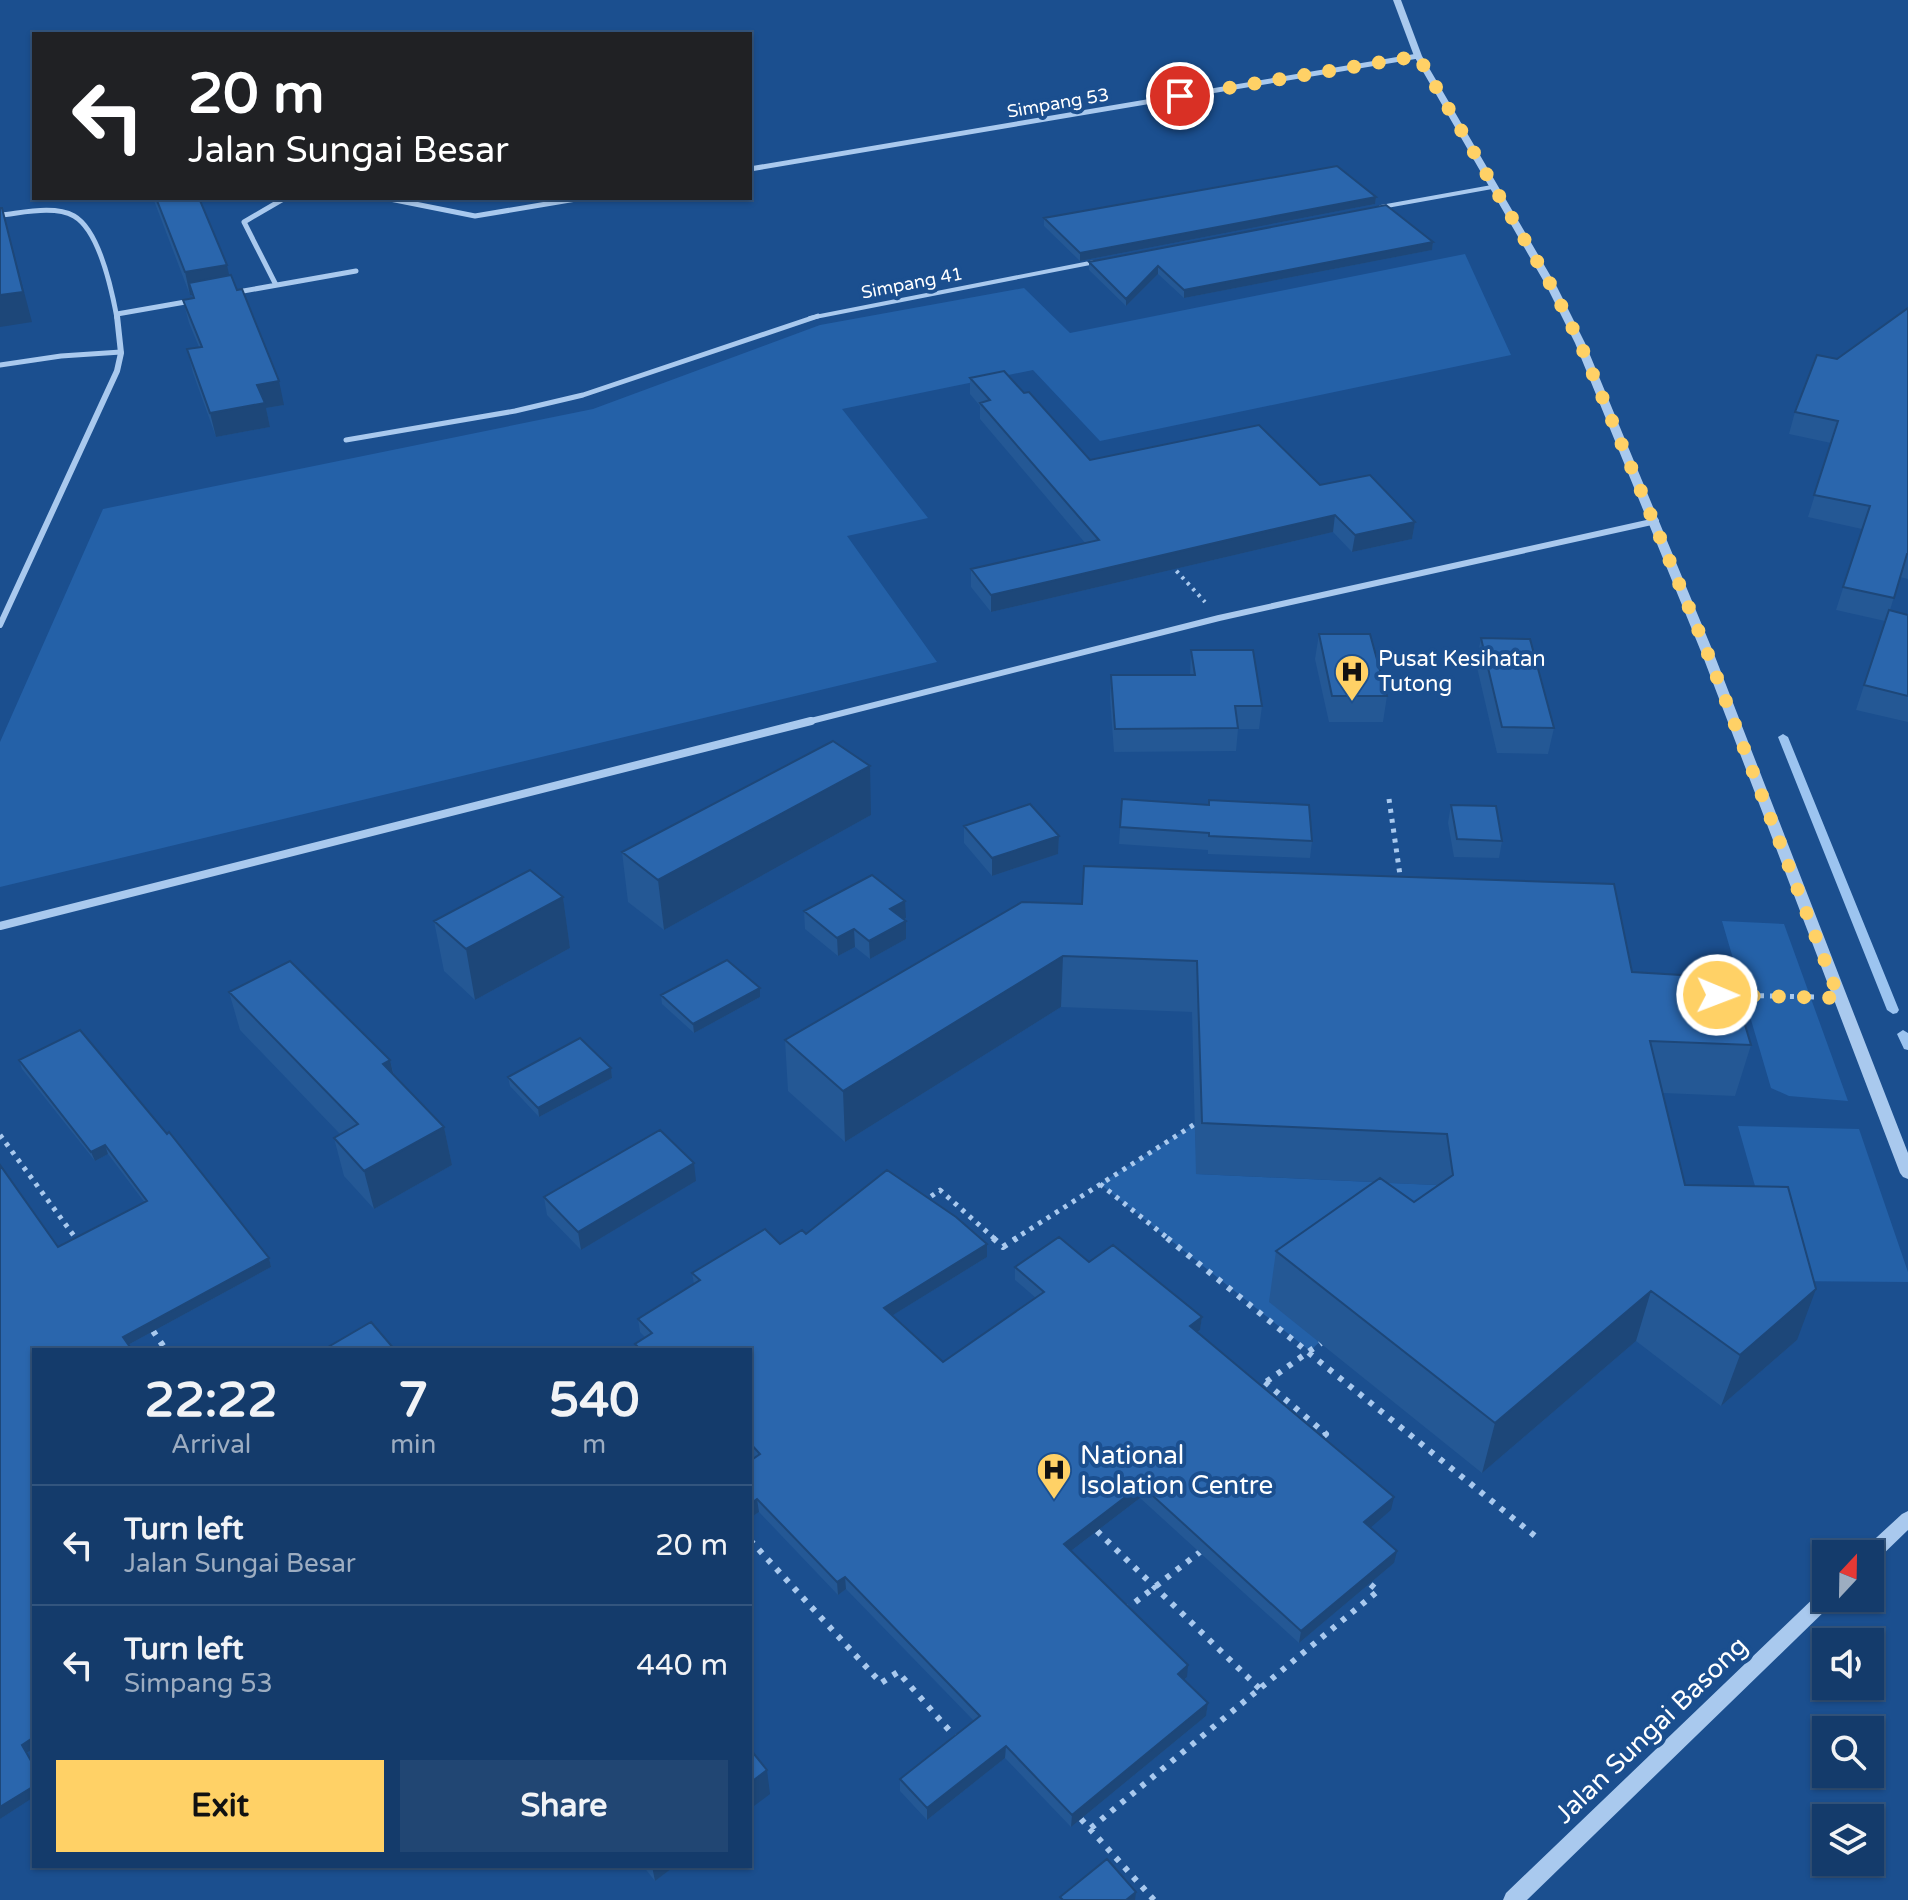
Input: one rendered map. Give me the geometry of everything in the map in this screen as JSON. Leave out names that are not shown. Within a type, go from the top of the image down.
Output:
[{"type":"street","points":[[1397,0],[1418,56],[1552,287],[1580,343],[1656,521],[1908,1173]]},
{"type":"street","name":"Simpang 53","points":[[752,169],[1418,56]]},
{"type":"street","points":[[276,285],[244,222],[282,200]]},
{"type":"street","points":[[395,200],[475,216],[570,200]]},
{"type":"street","points":[[0,215],[56,213],[73,216],[84,223],[96,245],[117,314],[121,352],[112,383],[0,625]]},
{"type":"street","points":[[218,296],[356,271]]},
{"type":"street","points":[[117,314],[204,298]]},
{"type":"street","points":[[0,926],[1219,618],[1656,521]]},
{"type":"street","points":[[1884,1542],[1908,1519]]},
{"type":"street","name":"Jalan Sungai Basong","points":[[1513,1900],[1812,1612]]},
{"type":"lane","points":[[1376,209],[1492,187]]},
{"type":"lane","name":"Simpang 41","points":[[346,440],[574,398],[619,386],[793,322],[829,313],[1095,262]]},
{"type":"lane","points":[[0,365],[61,356],[121,352]]},
{"type":"path","points":[[1156,568],[1174,564],[1219,618]]},
{"type":"path","points":[[1389,799],[1402,890]]},
{"type":"path","points":[[1717,995],[1839,998]]},
{"type":"path","points":[[919,1205],[940,1190],[1003,1247],[1195,1124]]},
{"type":"path","points":[[0,1135],[82,1246]]},
{"type":"path","points":[[1100,1184],[1535,1536]]},
{"type":"path","points":[[153,1331],[165,1348]]},
{"type":"path","points":[[1252,1392],[1321,1343]]},
{"type":"path","points":[[1265,1382],[1326,1434],[1314,1444]]},
{"type":"path","points":[[1097,1531],[1260,1689]]},
{"type":"path","points":[[752,1542],[881,1683],[898,1672],[962,1743]]},
{"type":"path","points":[[1121,1613],[1200,1552]]},
{"type":"path","points":[[1091,1828],[1378,1591],[1370,1584]]},
{"type":"path","points":[[1081,1819],[1154,1900]]},
{"type":"shaded area","points":[[1465,254],[1511,355],[1100,441],[1033,370],[842,409],[928,518],[847,536],[937,662],[0,887],[0,742],[103,509],[593,409],[820,325],[1024,288],[1070,333]]},
{"type":"shaded area","points":[[1722,921],[1784,924],[1848,1101],[1789,1096],[1771,1088]]},
{"type":"shaded area","points":[[1195,1124],[1197,1174],[1436,1185],[1442,1225],[1310,1351],[1100,1184]]},
{"type":"shaded area","points":[[1738,1126],[1859,1129],[1908,1272],[1908,1282],[1782,1281]]},
{"type":"building","points":[[1337,166],[1376,197],[1080,253],[1044,218]]},
{"type":"building","points":[[157,200],[200,200],[227,265],[185,272]]},
{"type":"building","points":[[1386,205],[1433,242],[1184,290],[1158,266],[1126,299],[1089,262]]},
{"type":"building","points":[[2,208],[23,292],[0,295]]},
{"type":"building","points":[[231,275],[237,290],[242,289],[279,381],[257,385],[265,403],[210,413],[187,349],[202,347],[183,300],[194,298],[189,283]]},
{"type":"building","points":[[1908,308],[1908,554],[1894,598],[1843,587],[1870,506],[1814,495],[1838,421],[1795,412],[1817,355],[1837,359]]},
{"type":"building","points":[[1004,371],[1024,393],[1029,392],[1090,460],[1259,425],[1320,485],[1370,475],[1415,522],[1355,535],[1335,515],[991,595],[971,569],[1099,540],[980,403],[990,400],[970,378]]},
{"type":"building","points":[[1889,610],[1908,615],[1908,696],[1864,685]]},
{"type":"building","points":[[1319,634],[1370,634],[1387,696],[1332,696]]},
{"type":"building","points":[[1481,638],[1530,639],[1554,728],[1502,727]]},
{"type":"building","points":[[1191,650],[1253,650],[1262,706],[1235,706],[1238,728],[1115,729],[1111,675],[1195,675]]},
{"type":"building","points":[[833,741],[870,766],[658,880],[622,852]]},
{"type":"building","points":[[1122,799],[1209,805],[1209,800],[1309,805],[1312,841],[1209,836],[1209,833],[1120,827]]},
{"type":"building","points":[[1030,804],[1059,836],[992,858],[964,826]]},
{"type":"building","points":[[1451,805],[1496,806],[1502,841],[1457,839]]},
{"type":"building","points":[[1084,866],[1614,884],[1632,972],[1731,978],[1751,1045],[1650,1041],[1685,1185],[1788,1187],[1816,1289],[1740,1355],[1651,1291],[1495,1423],[1276,1251],[1380,1178],[1414,1202],[1453,1175],[1447,1134],[1202,1123],[1197,961],[1063,956],[843,1091],[785,1040],[1022,902],[1082,904]]},
{"type":"building","points":[[530,870],[563,897],[466,949],[434,921]]},
{"type":"building","points":[[872,875],[905,901],[890,909],[906,921],[869,941],[854,929],[837,938],[804,911]]},
{"type":"building","points":[[727,960],[760,988],[693,1024],[661,995]]},
{"type":"building","points":[[290,961],[390,1060],[383,1064],[444,1127],[364,1171],[334,1138],[358,1124],[229,992]]},
{"type":"building","points":[[80,1030],[167,1134],[169,1132],[269,1258],[123,1337],[131,1348],[32,1348],[32,1738],[22,1745],[32,1762],[32,1787],[0,1807],[0,1165],[58,1247],[147,1201],[105,1145],[91,1152],[19,1060]]},
{"type":"building","points":[[580,1038],[611,1068],[538,1108],[508,1077]]},
{"type":"building","points":[[660,1130],[694,1163],[578,1232],[544,1197]]},
{"type":"building","points":[[887,1170],[956,1217],[987,1244],[884,1308],[943,1362],[1044,1292],[1015,1267],[1059,1237],[1089,1262],[1113,1245],[1202,1317],[1190,1326],[1394,1497],[1364,1522],[1397,1551],[1301,1631],[1141,1485],[1064,1544],[1188,1665],[1178,1674],[1208,1703],[1072,1815],[1006,1746],[927,1808],[900,1779],[980,1716],[845,1577],[837,1582],[757,1499],[752,1503],[752,1460],[760,1454],[752,1445],[752,1348],[639,1348],[635,1344],[652,1333],[638,1319],[700,1280],[692,1273],[765,1229],[780,1244],[802,1230],[806,1234]]},
{"type":"building","points":[[371,1322],[393,1348],[326,1348]]},
{"type":"building","points":[[752,1751],[767,1770],[752,1781]]},
{"type":"building","points":[[1107,1859],[1136,1892],[1126,1900],[1063,1900],[1060,1897]]},
{"type":"waterway","points":[[1783,737],[1893,1010]]},
{"type":"waterway","points":[[1903,1034],[1908,1046]]},
{"type":"place","name":"Pusat Kesihatan Tutong","points":[[1352,703]]},
{"type":"place","name":"National Isolation Centre","points":[[1054,1501]]},
{"type":"route","points":[[1180,96],[1418,56],[1552,287],[1580,343],[1656,521],[1839,998],[1717,995]]}]
